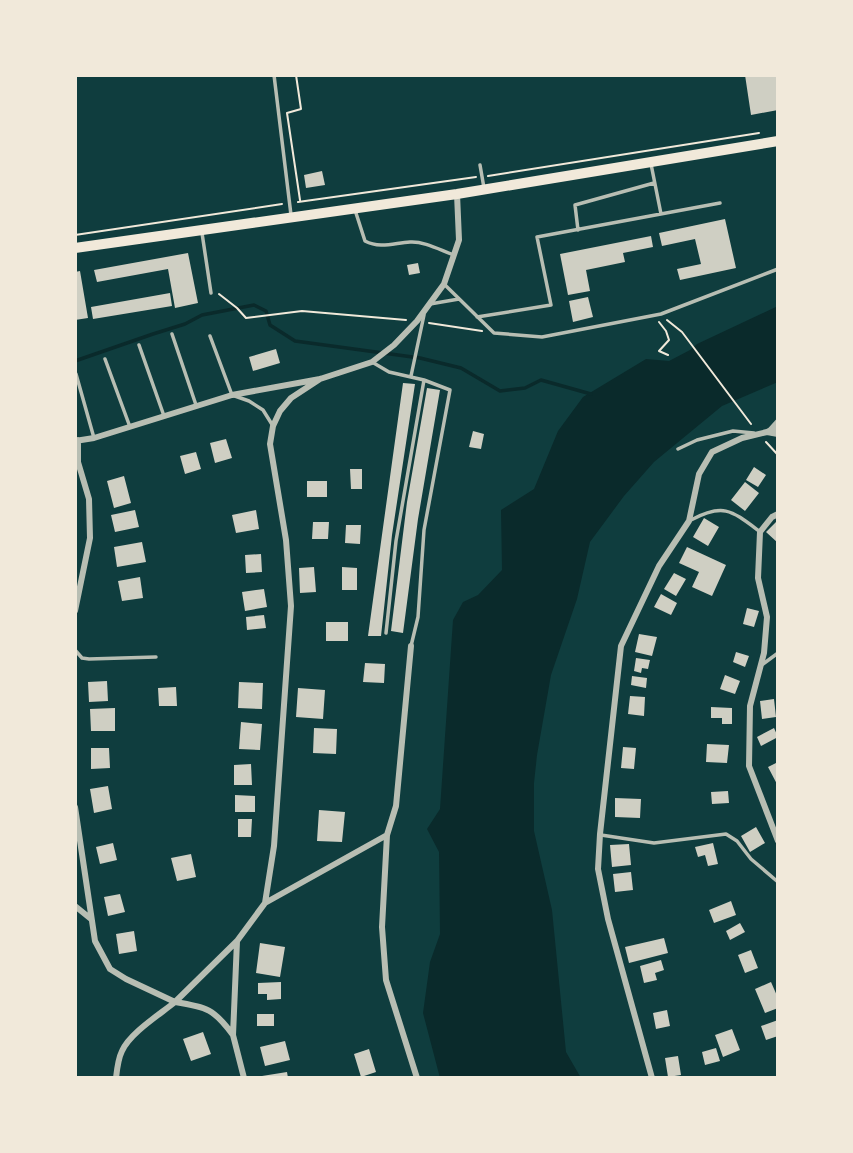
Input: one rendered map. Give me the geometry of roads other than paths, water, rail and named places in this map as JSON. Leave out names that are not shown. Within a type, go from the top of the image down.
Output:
[{"type":"main road","points":[[75,248],[484,190],[778,141]]},
{"type":"street","points":[[75,611],[90,538],[89,499],[78,462],[77,440],[94,438],[232,395],[320,379],[372,362],[419,321],[444,284],[459,240],[457,194]]},
{"type":"street","points":[[265,902],[274,846],[291,606],[286,540],[270,444],[273,426],[280,411],[291,398],[320,379]]},
{"type":"street","points":[[652,1078],[608,919],[598,869],[621,646],[659,566],[689,521],[699,474],[712,452],[742,438],[778,427]]},
{"type":"street","points":[[767,432],[778,434]]},
{"type":"street","points":[[778,514],[772,517],[760,532],[758,578],[767,617],[764,653],[750,706],[749,766],[778,841]]},
{"type":"street","points":[[411,646],[396,806],[387,835],[382,927],[386,980],[417,1078]]},
{"type":"street","points":[[75,807],[95,941],[110,969],[175,1002],[210,1010],[233,1035]]},
{"type":"street","points":[[116,1078],[122,1048],[175,1002],[237,941],[265,902],[387,835]]},
{"type":"street","points":[[75,906],[91,919]]},
{"type":"street","points":[[237,941],[233,1035],[244,1078]]},
{"type":"lane","points":[[274,75],[291,217]]},
{"type":"lane","points":[[650,162],[660,214]]},
{"type":"lane","points":[[480,165],[484,190]]},
{"type":"lane","points":[[578,230],[575,205],[654,183]]},
{"type":"lane","points":[[477,317],[551,305],[537,237],[720,203]]},
{"type":"lane","points":[[354,208],[365,241],[372,245],[393,245],[411,241],[454,255]]},
{"type":"lane","points":[[201,231],[211,293]]},
{"type":"lane","points":[[444,284],[494,333],[542,337],[661,314],[778,269]]},
{"type":"lane","points":[[427,307],[459,299]]},
{"type":"lane","points":[[411,377],[419,321]]},
{"type":"lane","points":[[172,334],[196,405]]},
{"type":"lane","points":[[210,336],[232,395],[263,410],[273,426]]},
{"type":"lane","points":[[139,345],[164,416]]},
{"type":"lane","points":[[105,359],[130,427]]},
{"type":"lane","points":[[372,362],[389,372],[424,380],[450,390],[424,530],[418,617],[411,646]]},
{"type":"lane","points":[[76,374],[94,438]]},
{"type":"lane","points":[[386,633],[396,541],[424,380]]},
{"type":"lane","points":[[767,432],[778,419]]},
{"type":"lane","points":[[678,449],[697,440],[733,430],[759,434]]},
{"type":"lane","points":[[689,521],[709,511],[725,510],[760,532]]},
{"type":"lane","points":[[75,650],[82,658],[89,659],[156,657]]},
{"type":"lane","points":[[761,665],[778,653]]},
{"type":"lane","points":[[600,834],[654,843],[726,834],[737,841],[751,859],[778,882]]},
{"type":"water","points":[[778,306],[778,382],[722,406],[654,462],[624,496],[590,542],[577,599],[551,675],[537,755],[534,831],[552,910],[566,1052],[581,1078],[440,1078],[423,1013],[430,962],[440,934],[439,852],[427,829],[440,809],[453,620],[463,602],[478,595],[502,570],[501,510],[534,489],[558,431],[583,397],[646,359],[669,361],[697,344]]},
{"type":"waterway","points":[[75,361],[185,324],[202,315],[254,305],[266,311],[270,325],[295,341],[420,358],[461,368],[500,391],[525,388],[541,380],[591,394]]}]
